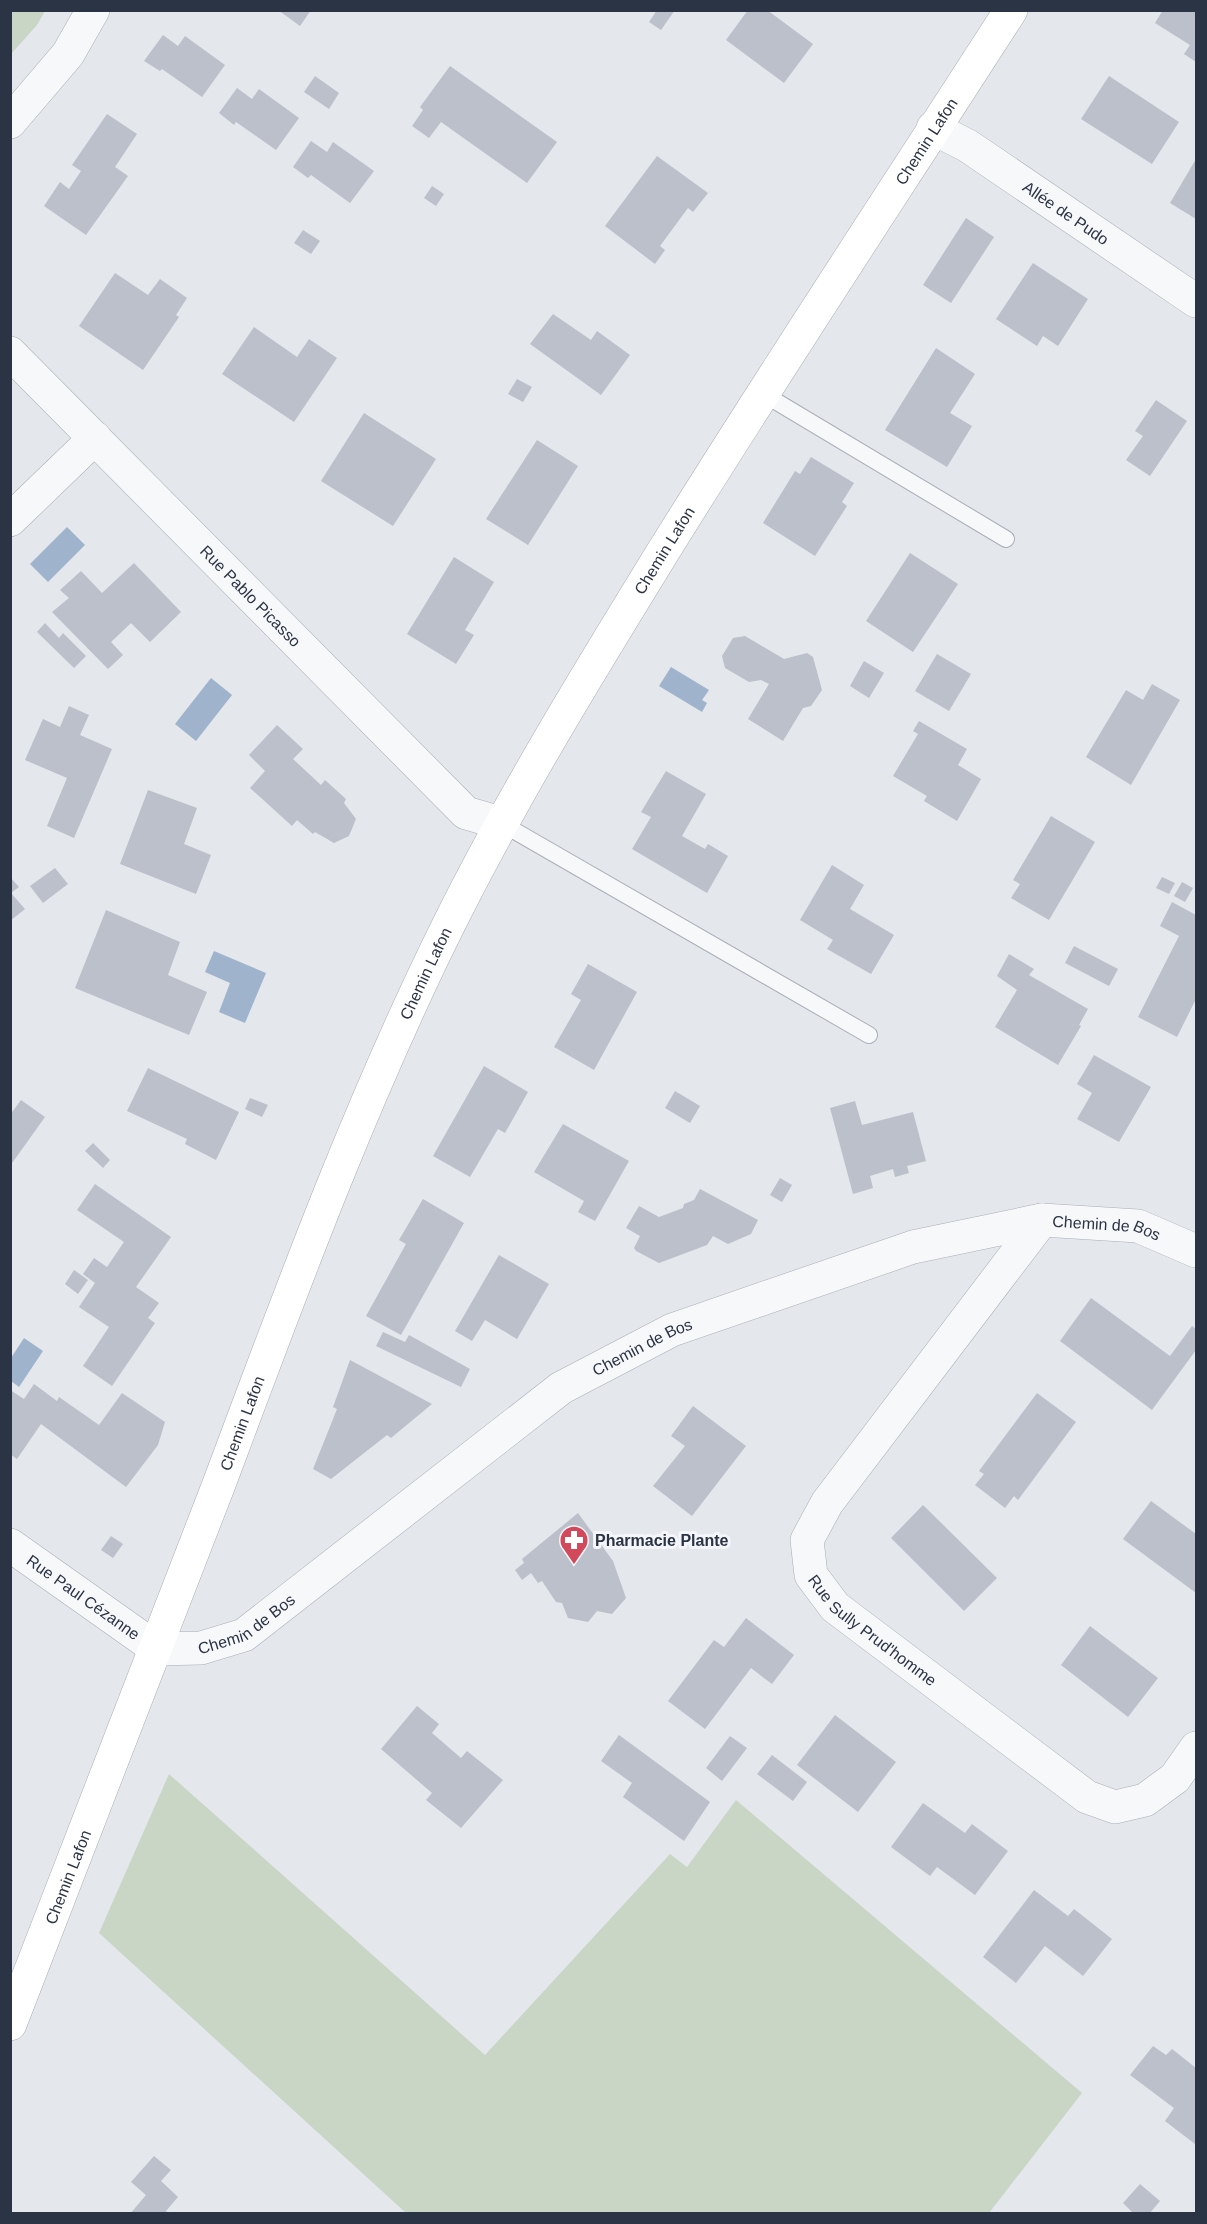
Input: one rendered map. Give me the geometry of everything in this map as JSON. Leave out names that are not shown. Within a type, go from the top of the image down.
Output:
[{"type":"street","points":[[10,122],[68,54],[93,10]]},
{"type":"street","name":"Chemin Lafon","points":[[10,2024],[157,1649],[315,1227],[402,1023],[501,823],[568,705],[762,393],[1011,10]]},
{"type":"street","name":"Allée de Pudo","points":[[933,128],[968,147],[1197,302]]},
{"type":"street","name":"Rue Pablo Picasso","points":[[10,353],[466,813],[501,823]]},
{"type":"street","points":[[10,520],[95,438]]},
{"type":"street","name":"Chemin de Bos","points":[[157,1649],[201,1648],[244,1635],[561,1388],[672,1330],[914,1247],[1041,1220],[1138,1226],[1197,1251]]},
{"type":"street","name":"Rue Sully Prud'homme","points":[[1041,1220],[827,1503],[807,1540],[811,1575],[835,1607],[1087,1797],[1115,1807],[1145,1800],[1174,1778],[1197,1748]]},
{"type":"street","name":"Rue Paul Cézanne","points":[[10,1545],[157,1649]]},
{"type":"lane","points":[[762,393],[1006,539]]},
{"type":"lane","points":[[501,823],[869,1035]]},
{"type":"green space","points":[[11,10],[45,11],[37,25],[11,54]]},
{"type":"green space","points":[[169,1774],[485,2055],[670,1854],[687,1867],[736,1800],[1082,2093],[989,2213],[406,2213],[99,1933]]},
{"type":"water","points":[[67,527],[85,545],[48,582],[30,564]]},
{"type":"water","points":[[671,667],[709,690],[702,700],[707,703],[702,712],[659,686]]},
{"type":"water","points":[[211,678],[232,695],[196,741],[175,724]]},
{"type":"water","points":[[214,951],[266,973],[245,1023],[219,1012],[230,983],[205,972]]},
{"type":"water","points":[[24,1338],[43,1351],[19,1387],[11,1381],[11,1358]]},
{"type":"building","points":[[278,10],[311,10],[300,26]]},
{"type":"building","points":[[657,10],[675,10],[661,30],[649,22]]},
{"type":"building","points":[[748,10],[767,10],[813,44],[784,83],[726,40]]},
{"type":"building","points":[[1163,10],[1196,10],[1196,62],[1184,54],[1190,45],[1155,23]]},
{"type":"building","points":[[163,35],[178,46],[185,36],[225,65],[202,97],[162,69],[160,71],[144,61]]},
{"type":"building","points":[[450,66],[557,142],[527,183],[441,122],[429,138],[412,126],[423,110],[420,107]]},
{"type":"building","points":[[315,76],[339,93],[329,109],[304,92]]},
{"type":"building","points":[[1109,76],[1179,122],[1152,164],[1081,119]]},
{"type":"building","points":[[237,88],[252,99],[259,89],[299,118],[276,150],[236,122],[234,125],[219,113]]},
{"type":"building","points":[[107,114],[137,134],[115,167],[128,176],[86,235],[44,206],[60,182],[69,189],[81,171],[72,165]]},
{"type":"building","points":[[311,141],[327,152],[333,142],[374,171],[350,203],[311,175],[308,178],[293,167]]},
{"type":"building","points":[[657,156],[708,193],[693,212],[688,208],[660,246],[665,250],[655,264],[605,226]]},
{"type":"building","points":[[1196,159],[1196,219],[1170,203]]},
{"type":"building","points":[[432,186],[444,194],[436,206],[424,198]]},
{"type":"building","points":[[966,218],[994,237],[951,303],[923,285]]},
{"type":"building","points":[[303,230],[320,241],[311,254],[294,243]]},
{"type":"building","points":[[1033,263],[1088,299],[1058,346],[1043,336],[1037,346],[996,319]]},
{"type":"building","points":[[115,273],[148,295],[160,279],[187,298],[176,315],[179,317],[143,370],[79,326]]},
{"type":"building","points":[[553,314],[591,340],[597,331],[630,355],[601,395],[530,344]]},
{"type":"building","points":[[254,327],[297,357],[309,339],[337,358],[294,422],[222,374]]},
{"type":"building","points":[[936,348],[975,374],[950,413],[972,426],[947,467],[885,430]]},
{"type":"building","points":[[517,379],[532,387],[523,402],[508,394]]},
{"type":"building","points":[[1156,400],[1187,421],[1150,476],[1126,460],[1143,436],[1135,431]]},
{"type":"building","points":[[364,413],[436,459],[393,526],[321,481]]},
{"type":"building","points":[[537,440],[578,466],[528,545],[486,519]]},
{"type":"building","points":[[811,457],[854,483],[842,502],[847,506],[815,556],[763,523],[795,471],[800,474]]},
{"type":"building","points":[[910,553],[958,584],[913,652],[866,621]]},
{"type":"building","points":[[454,557],[494,582],[465,630],[474,635],[456,664],[407,634]]},
{"type":"building","points":[[134,563],[181,612],[150,642],[131,623],[111,642],[123,655],[108,669],[52,612],[69,598],[60,590],[81,571],[102,593]]},
{"type":"building","points":[[45,623],[59,638],[63,633],[86,656],[74,668],[37,632]]},
{"type":"building","points":[[745,636],[784,659],[807,653],[813,657],[822,690],[811,706],[803,708],[783,741],[748,719],[769,684],[761,680],[749,682],[725,668],[722,656],[733,638]]},
{"type":"building","points":[[937,654],[971,674],[949,711],[915,691]]},
{"type":"building","points":[[864,661],[884,673],[869,698],[850,686]]},
{"type":"building","points":[[1152,684],[1180,700],[1131,785],[1086,757],[1126,690],[1143,700]]},
{"type":"building","points":[[69,706],[89,715],[80,735],[112,749],[74,838],[47,826],[67,778],[25,760],[43,719],[60,727]]},
{"type":"building","points":[[919,721],[967,749],[958,765],[981,779],[957,821],[924,801],[927,796],[893,776],[918,734],[913,731]]},
{"type":"building","points":[[277,725],[303,749],[293,759],[321,785],[325,780],[346,799],[344,803],[356,819],[349,836],[334,843],[315,832],[313,834],[297,820],[292,826],[250,788],[265,771],[249,755]]},
{"type":"building","points":[[666,771],[706,794],[682,836],[705,849],[708,844],[728,856],[707,893],[632,849],[651,817],[641,812]]},
{"type":"building","points":[[148,790],[197,808],[184,844],[211,855],[196,894],[120,864]]},
{"type":"building","points":[[1051,816],[1095,842],[1049,920],[1011,898],[1020,884],[1013,880]]},
{"type":"building","points":[[832,865],[864,885],[850,909],[894,935],[871,974],[827,949],[833,940],[800,920]]},
{"type":"building","points":[[55,868],[68,884],[43,903],[30,886]]},
{"type":"building","points":[[10,877],[19,887],[11,893],[25,909],[10,921]]},
{"type":"building","points":[[1162,877],[1175,883],[1169,894],[1156,888]]},
{"type":"building","points":[[1182,882],[1193,888],[1185,902],[1174,896]]},
{"type":"building","points":[[1172,902],[1196,915],[1196,999],[1177,1037],[1138,1017],[1179,936],[1160,926]]},
{"type":"building","points":[[106,910],[180,942],[168,975],[207,992],[189,1035],[75,988]]},
{"type":"building","points":[[1074,946],[1118,969],[1109,986],[1065,963]]},
{"type":"building","points":[[1009,954],[1034,969],[1029,975],[1088,1009],[1079,1025],[1081,1026],[1058,1065],[995,1027],[1017,990],[997,976]]},
{"type":"building","points":[[588,964],[637,992],[594,1070],[554,1047],[581,1000],[571,994]]},
{"type":"building","points":[[1094,1055],[1151,1087],[1119,1142],[1077,1119],[1092,1093],[1077,1084]]},
{"type":"building","points":[[484,1066],[528,1092],[505,1133],[498,1129],[470,1177],[433,1156]]},
{"type":"building","points":[[148,1068],[239,1112],[216,1160],[185,1144],[187,1139],[127,1111]]},
{"type":"building","points":[[675,1091],[700,1106],[690,1123],[665,1108]]},
{"type":"building","points":[[250,1098],[268,1105],[262,1117],[245,1109]]},
{"type":"building","points":[[21,1100],[45,1117],[10,1166],[10,1115]]},
{"type":"building","points":[[855,1101],[862,1125],[913,1112],[926,1161],[907,1166],[909,1173],[895,1177],[893,1169],[870,1176],[873,1188],[853,1194],[830,1108]]},
{"type":"building","points":[[563,1124],[629,1161],[595,1221],[578,1212],[584,1201],[534,1172]]},
{"type":"building","points":[[93,1143],[110,1160],[103,1168],[85,1151]]},
{"type":"building","points":[[780,1178],[792,1185],[782,1202],[770,1195]]},
{"type":"building","points":[[95,1184],[171,1237],[136,1287],[159,1303],[148,1318],[155,1323],[112,1386],[83,1366],[109,1327],[79,1307],[95,1283],[83,1274],[94,1258],[107,1267],[124,1242],[77,1210]]},
{"type":"building","points":[[700,1189],[758,1220],[751,1234],[728,1244],[713,1236],[707,1245],[659,1263],[636,1251],[634,1248],[640,1236],[626,1228],[639,1206],[659,1217],[683,1208],[684,1204],[694,1200]]},
{"type":"building","points":[[423,1199],[464,1223],[401,1335],[366,1316],[406,1244],[399,1240]]},
{"type":"building","points":[[499,1255],[549,1284],[517,1339],[485,1320],[472,1341],[455,1331]]},
{"type":"building","points":[[74,1270],[88,1280],[78,1294],[65,1284]]},
{"type":"building","points":[[1091,1298],[1170,1356],[1192,1326],[1196,1329],[1196,1350],[1152,1410],[1060,1341]]},
{"type":"building","points":[[383,1332],[405,1342],[409,1335],[470,1369],[461,1387],[376,1346]]},
{"type":"building","points":[[350,1360],[432,1404],[391,1438],[387,1435],[331,1479],[313,1469],[337,1409],[333,1407]]},
{"type":"building","points":[[34,1384],[57,1401],[59,1397],[99,1425],[122,1393],[165,1422],[158,1445],[126,1487],[41,1424],[17,1459],[10,1454],[10,1390],[24,1399]]},
{"type":"building","points":[[1037,1393],[1076,1422],[1018,1500],[1014,1496],[1005,1508],[975,1485],[984,1474],[979,1471]]},
{"type":"building","points":[[693,1406],[746,1446],[692,1516],[653,1486],[685,1446],[671,1436]]},
{"type":"building","points":[[1151,1501],[1196,1534],[1196,1593],[1123,1539]]},
{"type":"building","points":[[923,1505],[997,1578],[964,1611],[891,1538]]},
{"type":"building","points":[[578,1513],[613,1561],[626,1598],[612,1614],[597,1611],[588,1622],[568,1618],[562,1603],[556,1602],[542,1581],[538,1583],[531,1573],[522,1580],[515,1570],[524,1563],[522,1559]]},
{"type":"building","points":[[111,1536],[123,1544],[113,1558],[101,1550]]},
{"type":"building","points":[[746,1618],[794,1655],[772,1684],[751,1668],[705,1729],[668,1701],[714,1640],[724,1647]]},
{"type":"building","points":[[1090,1626],[1158,1678],[1128,1717],[1061,1665]]},
{"type":"building","points":[[417,1706],[439,1724],[432,1733],[461,1758],[467,1751],[503,1780],[461,1828],[426,1800],[432,1793],[381,1749]]},
{"type":"building","points":[[835,1715],[896,1762],[858,1812],[797,1765]]},
{"type":"building","points":[[619,1735],[710,1802],[684,1841],[623,1797],[632,1783],[601,1761]]},
{"type":"building","points":[[730,1736],[747,1748],[722,1781],[706,1768]]},
{"type":"building","points":[[772,1755],[807,1782],[793,1801],[757,1774]]},
{"type":"building","points":[[923,1803],[965,1833],[972,1824],[1008,1851],[975,1895],[937,1867],[930,1876],[891,1847]]},
{"type":"building","points":[[1034,1890],[1068,1916],[1074,1909],[1112,1939],[1083,1976],[1045,1946],[1016,1983],[983,1957]]},
{"type":"building","points":[[1153,2046],[1166,2055],[1172,2049],[1196,2068],[1195,2144],[1165,2121],[1174,2108],[1130,2075]]},
{"type":"building","points":[[154,2156],[171,2170],[161,2181],[178,2197],[166,2211],[169,2214],[130,2214],[146,2195],[131,2182]]},
{"type":"building","points":[[1140,2184],[1160,2201],[1149,2214],[1134,2214],[1123,2203]]},
{"type":"place","name":"Pharmacie Plante","points":[[574,1566]]}]
